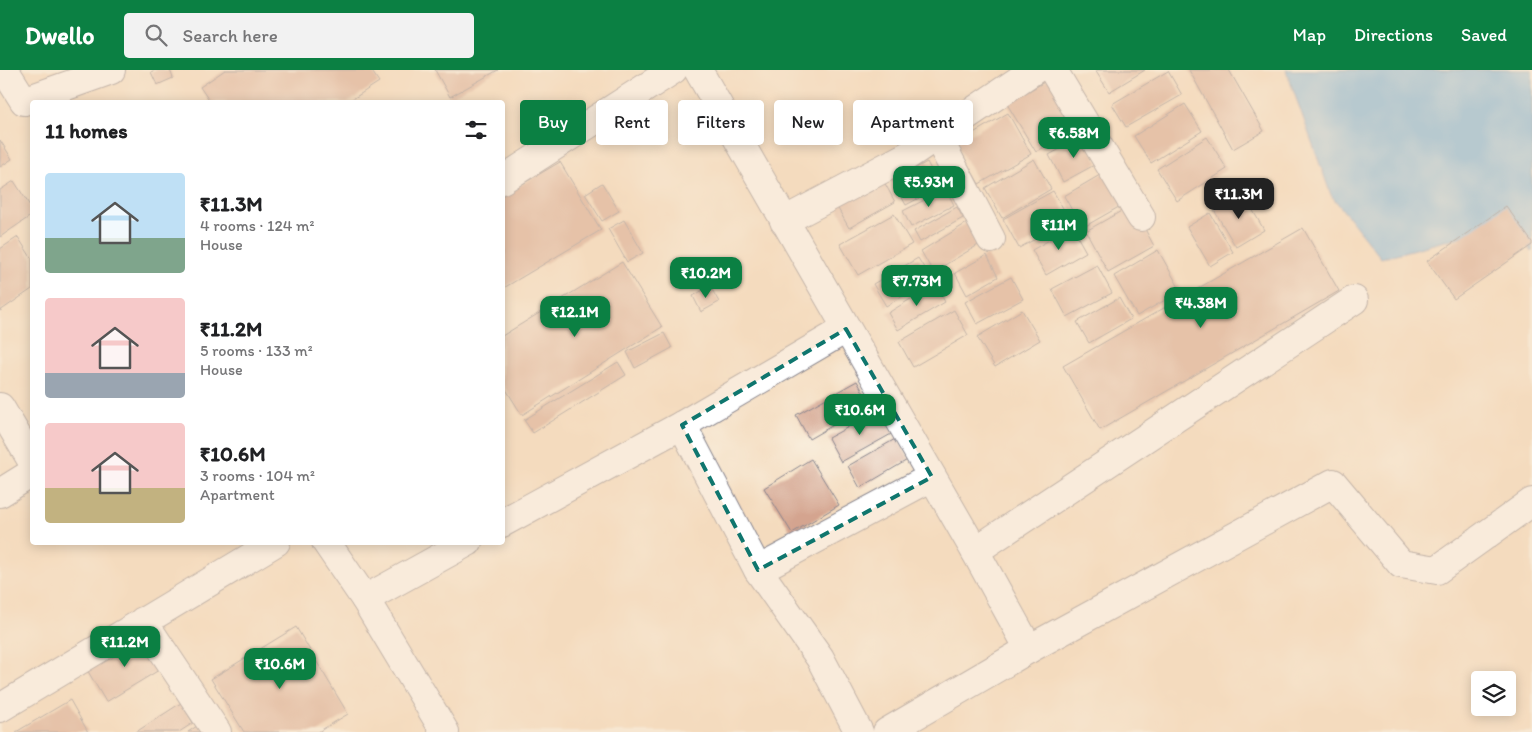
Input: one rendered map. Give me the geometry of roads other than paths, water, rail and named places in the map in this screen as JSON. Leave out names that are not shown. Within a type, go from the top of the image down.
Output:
[{"type":"street","points":[[44,100],[111,70]]},
{"type":"street","points":[[505,178],[673,70]]},
{"type":"street","points":[[698,70],[975,551],[1029,649]]},
{"type":"street","points":[[973,112],[1034,70]]},
{"type":"street","points":[[1053,70],[1141,217]]},
{"type":"street","points":[[4,76],[28,107]]},
{"type":"street","points":[[784,221],[907,156],[924,145]]},
{"type":"street","points":[[942,145],[991,238]]},
{"type":"street","points":[[975,551],[1354,300]]},
{"type":"street","points":[[505,522],[682,425],[846,329]]},
{"type":"street","points":[[0,407],[30,459]]},
{"type":"street","points":[[682,425],[758,570],[820,658],[859,732]]},
{"type":"street","points":[[0,493],[30,474]]},
{"type":"street","points":[[758,570],[932,477]]},
{"type":"street","points":[[887,732],[1029,649],[1333,483],[1401,564],[1437,570],[1532,502]]},
{"type":"street","points":[[0,708],[271,545]]},
{"type":"street","points":[[328,545],[365,600],[444,732]]},
{"type":"street","points":[[365,600],[463,545]]},
{"type":"street","points":[[142,621],[217,732]]},
{"type":"water","points":[[1286,70],[1532,70],[1532,252],[1509,224],[1381,258],[1331,195]]}]
